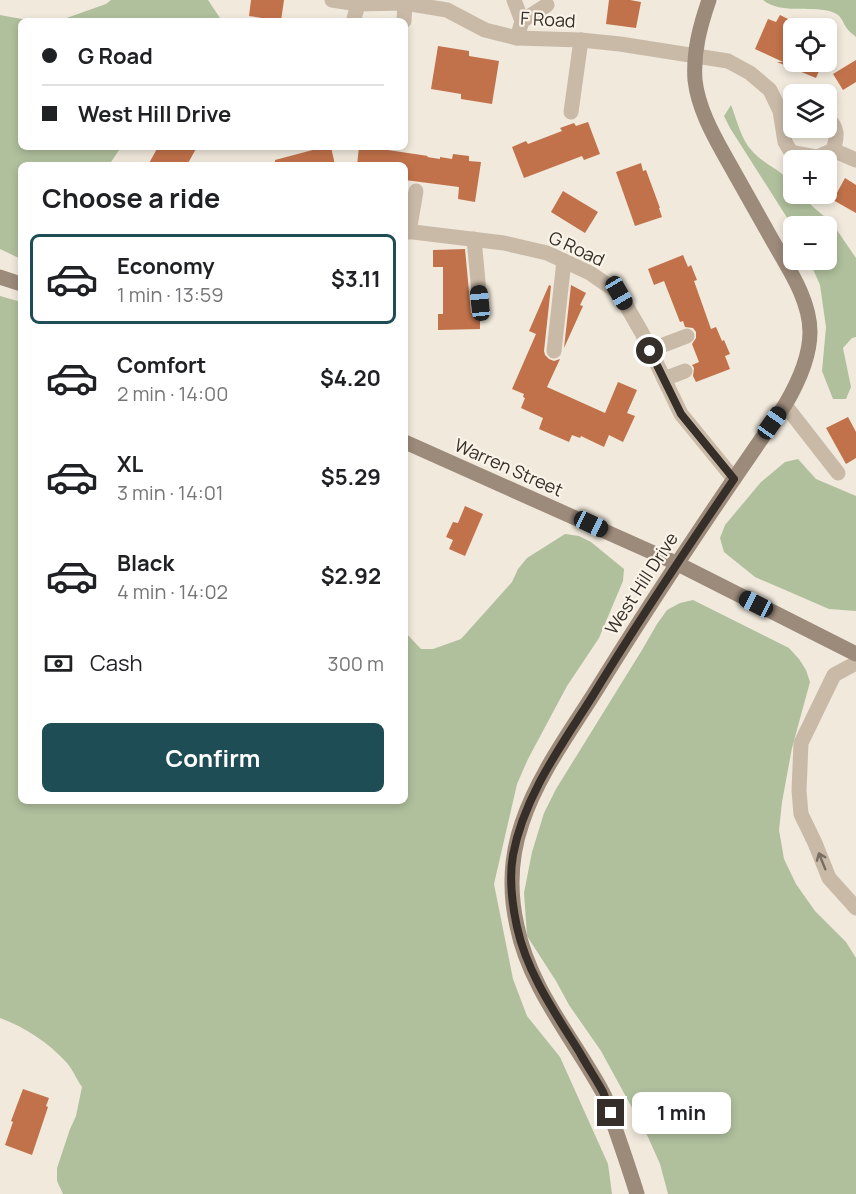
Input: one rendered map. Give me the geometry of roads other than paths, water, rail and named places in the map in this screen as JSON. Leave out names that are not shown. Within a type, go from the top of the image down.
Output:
[{"type":"street","name":"F Road","points":[[332,0],[356,11],[405,3],[447,10],[485,30],[517,38],[581,40],[621,38],[694,57],[728,61],[750,73],[770,90],[783,105]]},
{"type":"street","points":[[514,0],[522,21],[517,38]]},
{"type":"street","name":"West Hill Drive","points":[[637,1194],[604,1093],[546,998],[529,964],[517,928],[511,891],[513,856],[522,823],[548,768],[676,563],[785,405],[798,384],[806,359],[810,332],[807,308],[795,280],[715,139],[703,110],[696,83],[694,57],[709,0]]},
{"type":"street","points":[[404,18],[405,3]]},
{"type":"street","points":[[522,21],[547,5]]},
{"type":"street","points":[[571,112],[581,40]]},
{"type":"street","points":[[832,150],[837,138]]},
{"type":"street","points":[[837,152],[856,160]]},
{"type":"street","points":[[408,227],[416,191]]},
{"type":"street","name":"G Road","points":[[408,231],[504,243],[547,253],[590,273],[619,293],[681,414],[734,479]]},
{"type":"street","points":[[474,239],[480,303]]},
{"type":"street","points":[[554,351],[564,261]]},
{"type":"street","points":[[0,277],[18,283]]},
{"type":"street","points":[[650,351],[687,336]]},
{"type":"street","points":[[664,379],[685,371]]},
{"type":"street","points":[[785,405],[838,473]]},
{"type":"street","name":"Warren Street","points":[[408,443],[676,563],[856,654]]},
{"type":"street","points":[[856,663],[834,675],[801,743],[799,791],[801,814],[829,878],[856,908]]}]
